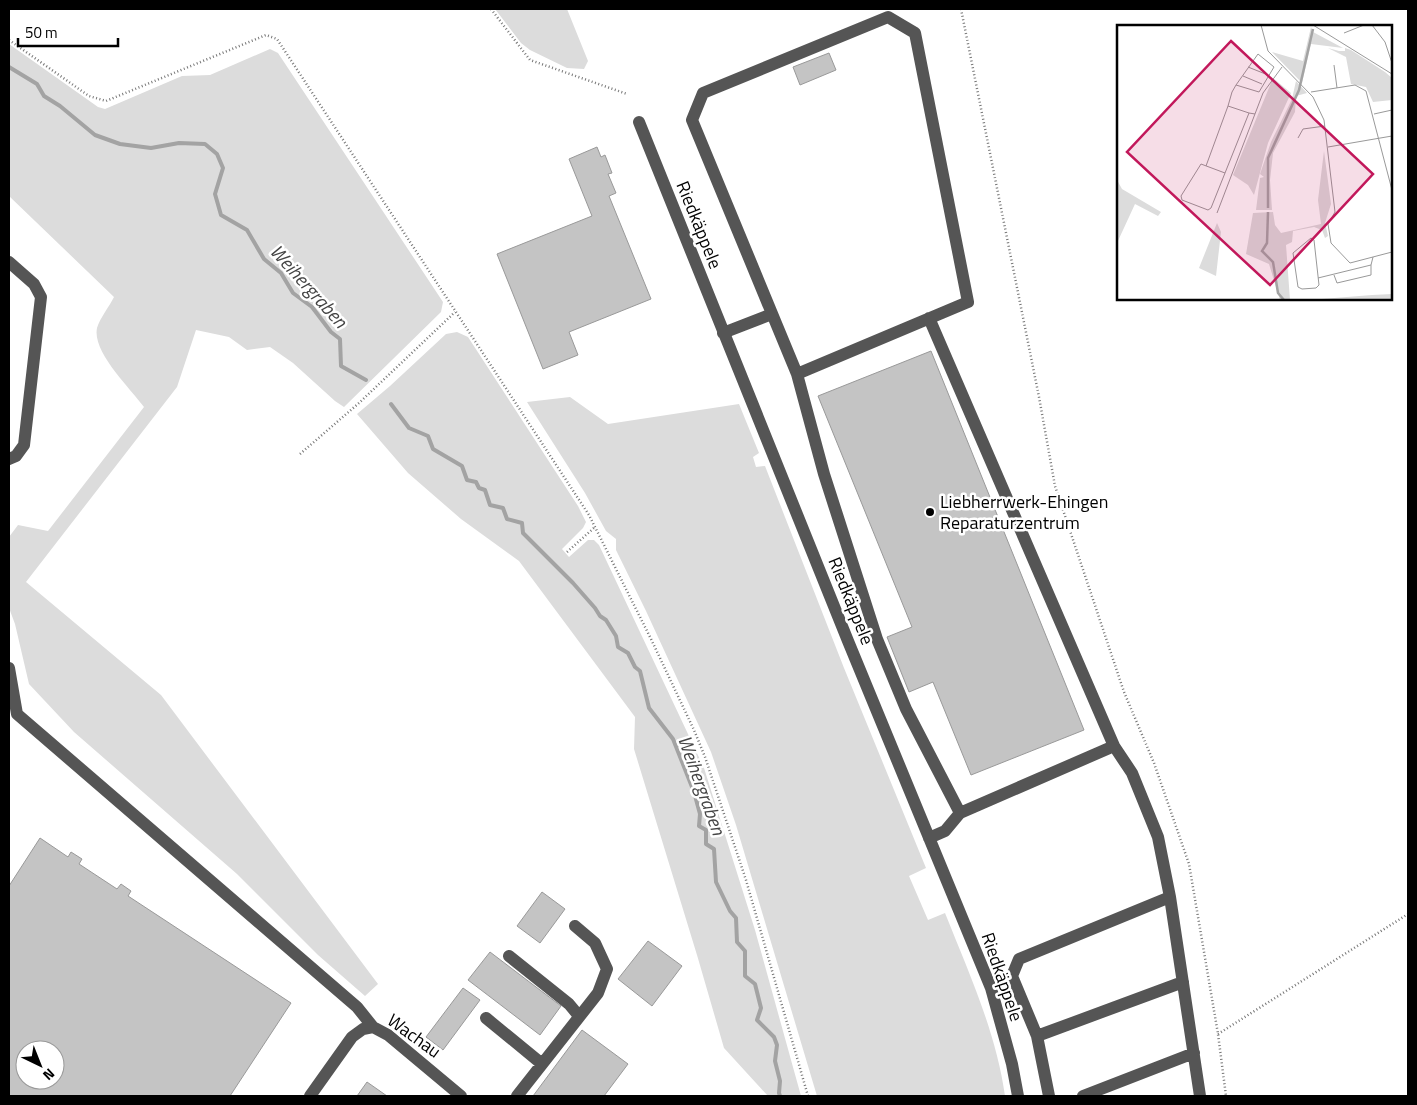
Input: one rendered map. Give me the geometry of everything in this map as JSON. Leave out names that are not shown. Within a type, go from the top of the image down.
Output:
[{"type":"street","points":[[797,374],[968,302],[915,33],[888,17],[703,92],[692,120],[797,374],[824,474],[877,639],[906,709],[960,813]]},
{"type":"street","name":"Riedkäppele","points":[[638,122],[991,988],[1012,1064],[1018,1096]]},
{"type":"street","points":[[9,262],[34,284],[41,297],[24,445],[16,456],[9,459]]},
{"type":"street","points":[[723,333],[772,314]]},
{"type":"street","points":[[929,318],[1114,746],[1132,773],[1158,837],[1170,897],[1200,1096]]},
{"type":"street","points":[[9,668],[17,714],[357,1007],[374,1027]]},
{"type":"street","points":[[929,838],[945,831],[960,813],[1114,746]]},
{"type":"street","points":[[1049,1096],[1037,1036],[1012,976],[1019,959],[1170,897]]},
{"type":"street","points":[[517,1096],[598,994],[608,969],[595,943],[576,926]]},
{"type":"street","points":[[509,956],[569,1004],[580,1016]]},
{"type":"street","points":[[1037,1036],[1183,982]]},
{"type":"street","points":[[486,1018],[542,1064]]},
{"type":"street","name":"Wachau","points":[[310,1096],[352,1037],[363,1030],[374,1027],[388,1035],[461,1096]]},
{"type":"street","points":[[1083,1096],[1194,1053]]},
{"type":"path","points":[[491,9],[530,60],[627,94]]},
{"type":"path","points":[[961,9],[1040,397],[1055,486],[1124,692],[1154,763],[1189,864],[1218,1034],[1226,1096]]},
{"type":"path","points":[[9,40],[89,96],[106,101],[266,35],[276,39],[596,527],[673,685],[705,757],[746,880],[808,1096]]},
{"type":"path","points":[[300,454],[359,403],[455,312]]},
{"type":"path","points":[[567,552],[596,527]]},
{"type":"path","points":[[1218,1034],[1408,914]]},
{"type":"shaded area","points":[[495,9],[567,9],[588,61],[584,69],[567,68],[530,50],[521,43]]},
{"type":"shaded area","points":[[9,44],[98,107],[105,109],[182,76],[210,75],[270,49],[278,53],[443,302],[441,312],[344,407],[293,363],[270,347],[247,350],[229,337],[196,330],[177,387],[26,582],[161,695],[378,984],[365,996],[318,955],[237,874],[74,732],[29,684],[15,624],[9,608],[9,537],[18,525],[48,531],[144,407],[106,359],[97,338],[98,324],[114,297],[9,196]]},
{"type":"shaded area","points":[[457,332],[468,337],[578,506],[586,522],[583,528],[562,549],[569,557],[588,540],[594,540],[599,545],[704,768],[755,930],[801,1096],[768,1096],[724,1048],[634,749],[635,717],[519,561],[461,519],[408,473],[357,414],[446,334]]},
{"type":"shaded area","points":[[570,397],[608,424],[739,404],[759,453],[753,457],[756,467],[765,466],[844,668],[926,868],[909,876],[928,920],[945,913],[972,980],[995,1049],[1005,1096],[817,1096],[736,825],[711,752],[616,550],[616,539],[606,531],[585,493],[527,402]]},
{"type":"building","points":[[829,53],[836,70],[800,85],[793,67]]},
{"type":"building","points":[[597,147],[601,157],[605,155],[612,173],[608,174],[616,193],[609,196],[651,299],[569,332],[578,355],[543,369],[497,254],[592,216],[569,159]]},
{"type":"building","name":"Liebherrwerk-Ehingen Reparaturzentrum","points":[[931,351],[1084,730],[971,775],[933,682],[909,692],[887,637],[912,627],[818,396]]},
{"type":"building","points":[[40,838],[68,857],[71,852],[82,859],[79,864],[117,889],[121,884],[131,891],[128,896],[291,1003],[230,1096],[9,1096],[9,886]]},
{"type":"building","points":[[542,892],[565,909],[540,943],[517,926]]},
{"type":"building","points":[[648,941],[682,966],[652,1006],[618,979]]},
{"type":"building","points":[[490,952],[561,1006],[540,1035],[468,980]]},
{"type":"building","points":[[463,988],[480,1000],[443,1050],[426,1037]]},
{"type":"building","points":[[582,1030],[628,1064],[604,1096],[533,1096]]},
{"type":"building","points":[[367,1082],[387,1096],[357,1096]]},
{"type":"waterway","name":"Weihergraben","points":[[9,67],[37,84],[44,96],[60,106],[95,135],[120,144],[151,148],[179,143],[205,144],[217,154],[223,168],[215,194],[221,215],[247,230],[264,259],[281,273],[293,293],[312,307],[331,332],[340,339],[341,366],[366,380]]},
{"type":"waterway","name":"Weihergraben","points":[[391,404],[409,428],[428,436],[433,449],[462,466],[467,480],[476,482],[479,488],[485,490],[490,505],[503,508],[507,519],[522,523],[523,533],[573,583],[600,616],[606,620],[616,636],[618,647],[628,653],[635,667],[640,671],[649,708],[673,739],[694,792],[700,814],[699,826],[706,830],[706,844],[714,849],[716,882],[730,911],[736,918],[737,942],[745,951],[745,976],[755,984],[761,1008],[757,1020],[774,1037],[777,1045],[775,1061],[780,1081],[780,1096]]},
{"type":"place","name":"Liebherrwerk-Ehingen Reparaturzentrum","points":[[930,512]]}]
